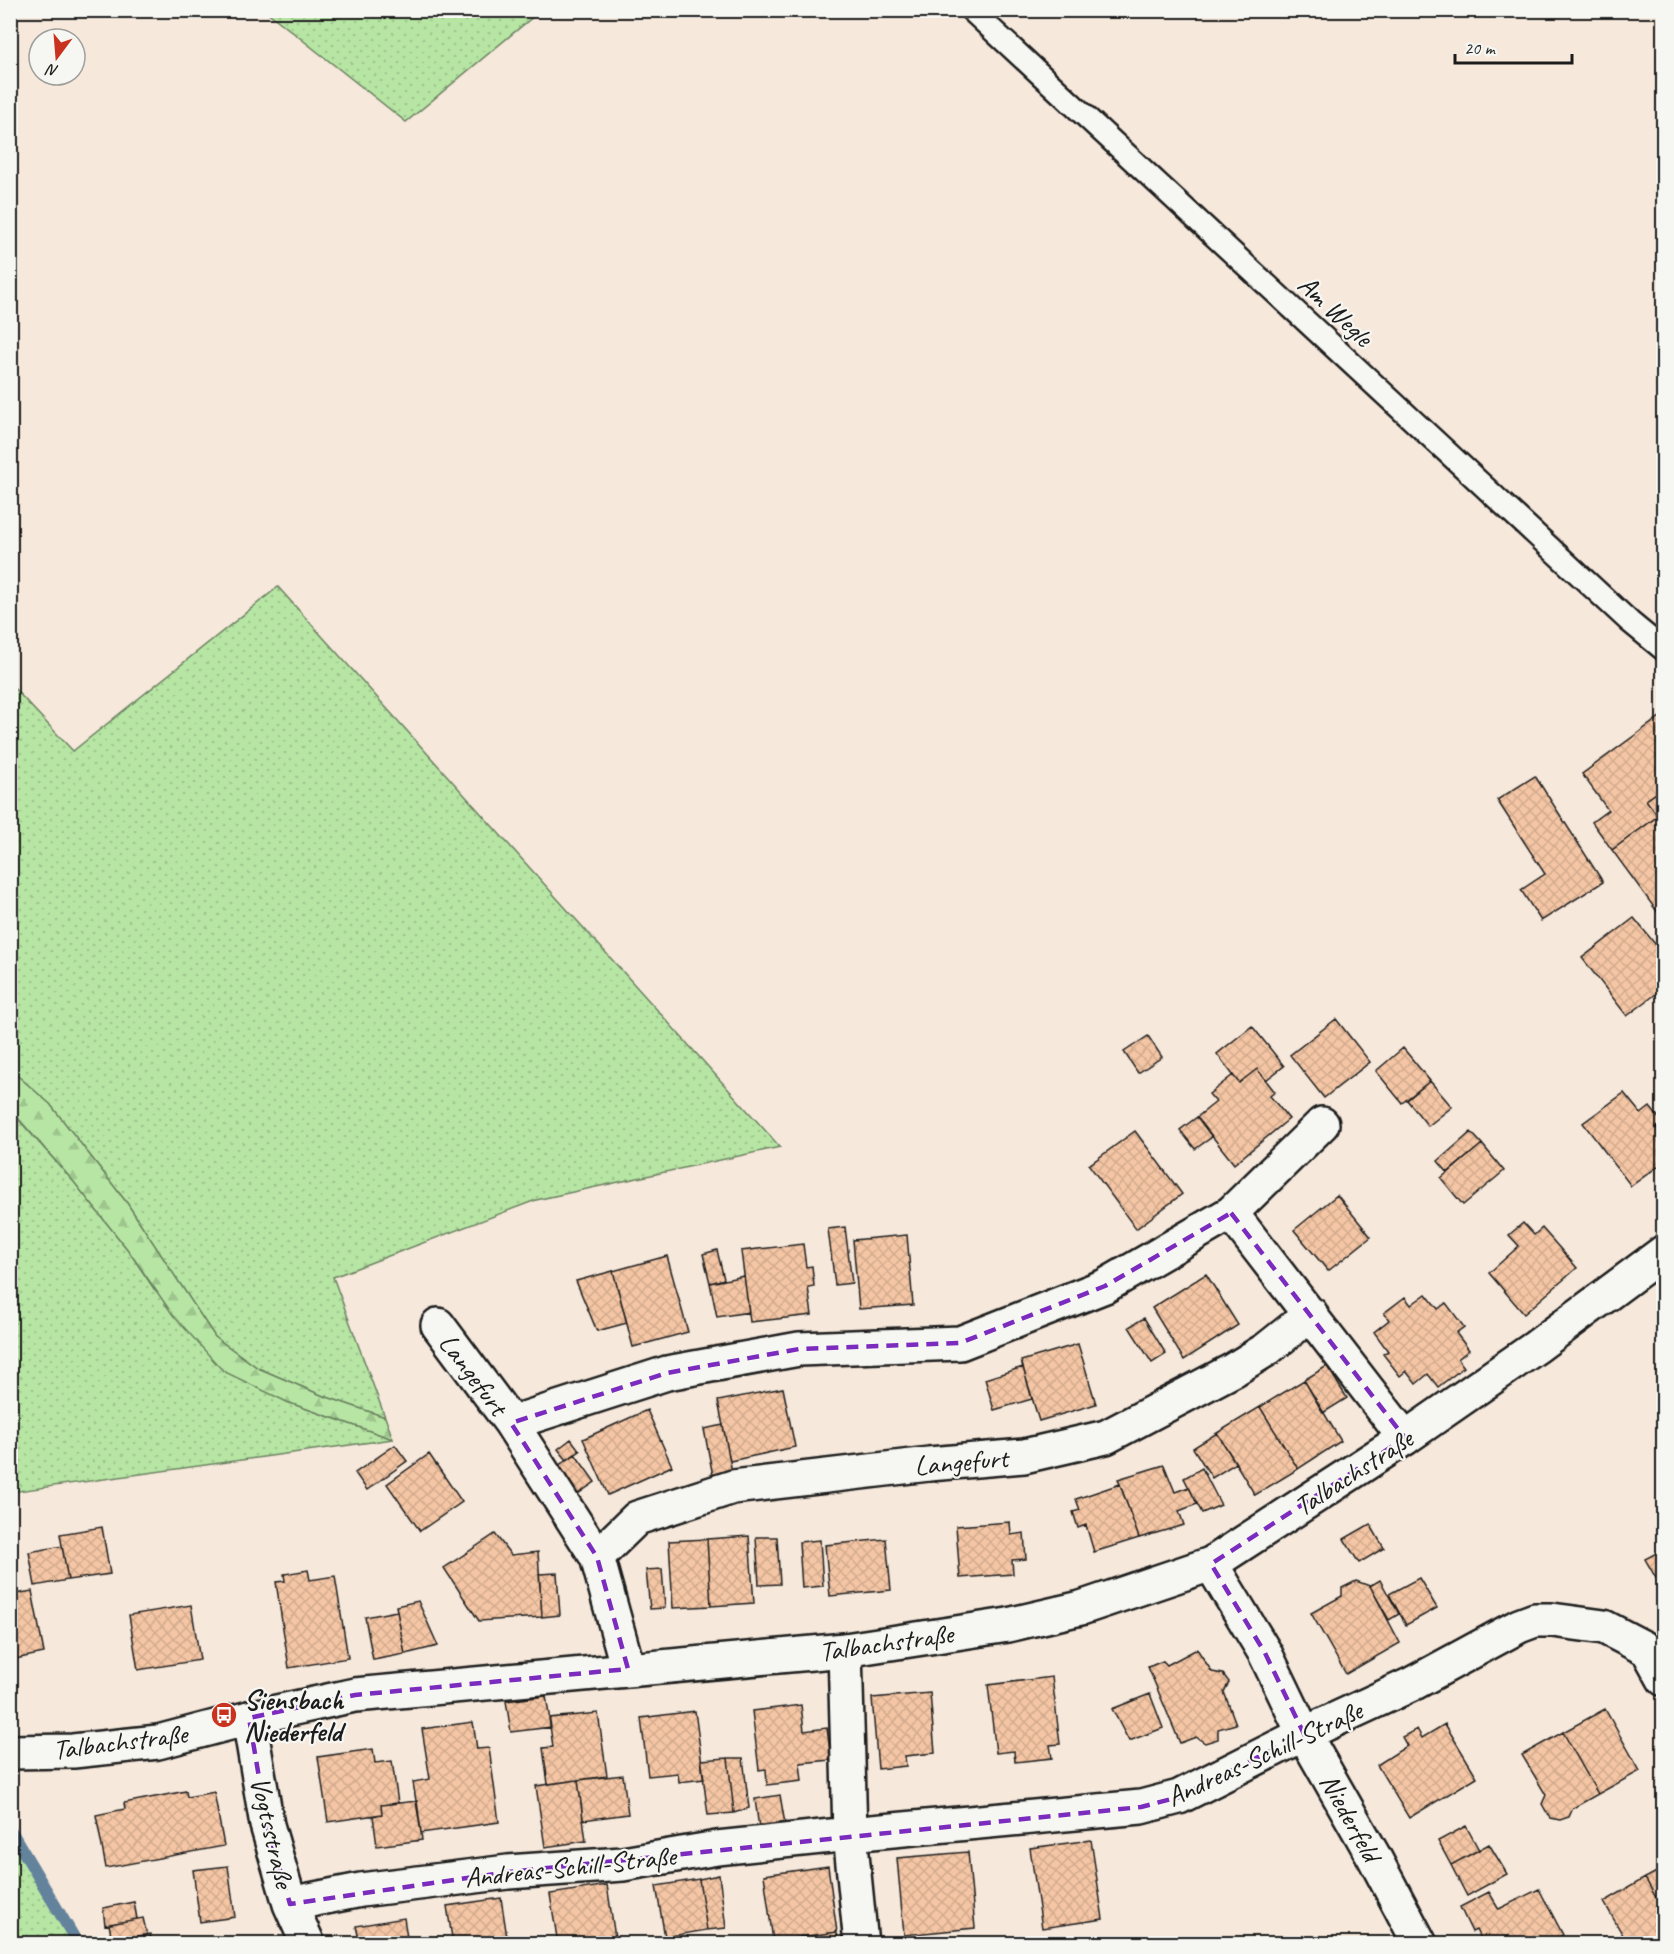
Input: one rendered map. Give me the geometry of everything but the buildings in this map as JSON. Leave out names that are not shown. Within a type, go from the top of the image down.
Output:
[{"type":"street","name":"Langefurt","points":[[511,1423],[667,1373],[799,1349],[960,1343],[1105,1286],[1231,1213],[1322,1124]]},
{"type":"street","points":[[1231,1213],[1405,1438]]},
{"type":"street","name":"Talbachstraße","points":[[10,1752],[73,1751],[158,1742],[249,1718],[355,1695],[845,1650],[1008,1624],[1081,1608],[1211,1564],[1405,1438],[1536,1347],[1664,1252]]},
{"type":"street","name":"Langefurt","points":[[597,1557],[637,1518],[733,1486],[1024,1456],[1106,1437],[1233,1370],[1267,1349],[1311,1314]]},
{"type":"street","name":"Langefurt","points":[[438,1325],[511,1423],[597,1557],[628,1669]]},
{"type":"street","name":"Niederfeld","points":[[1211,1564],[1265,1653],[1304,1734],[1374,1857],[1420,1944]]},
{"type":"street","name":"Andreas-Schill-Straße","points":[[290,1904],[361,1890],[508,1872],[623,1864],[717,1848],[1141,1807],[1179,1797],[1304,1734],[1412,1684],[1519,1626],[1535,1620],[1604,1627],[1648,1650],[1664,1679]]},
{"type":"street","points":[[845,1650],[850,1834],[861,1944]]},
{"type":"street","name":"Vogtsstraße","points":[[249,1718],[267,1824],[290,1904],[308,1944]]},
{"type":"lane","name":"Am Wegle","points":[[971,10],[1612,605],[1664,650]]},
{"type":"highlighted area","points":[[1231,1213],[1405,1438],[1211,1564],[1265,1653],[1304,1734],[1179,1797],[1141,1807],[508,1872],[290,1904],[267,1825],[249,1718],[355,1695],[628,1669],[597,1557],[511,1423],[667,1373],[799,1349],[960,1343],[1105,1286]]},
{"type":"green space","points":[[266,11],[540,11],[406,122]]},
{"type":"green space","points":[[278,587],[780,1147],[536,1200],[333,1277],[385,1417],[321,1395],[258,1368],[215,1337],[127,1203],[50,1104],[11,1070],[10,684],[73,751]]},
{"type":"green space","points":[[11,1070],[50,1104],[127,1203],[215,1337],[258,1368],[321,1395],[385,1417],[393,1439],[287,1402],[223,1371],[173,1315],[128,1250],[74,1182],[11,1110]]},
{"type":"green space","points":[[10,1110],[74,1182],[128,1250],[154,1289],[287,1402],[393,1439],[11,1492]]},
{"type":"green space","points":[[10,1829],[78,1943],[11,1943]]},
{"type":"waterway","points":[[10,1829],[78,1944]]},
{"type":"place","name":"Siensbach Niederfeld","points":[[224,1715]]}]
